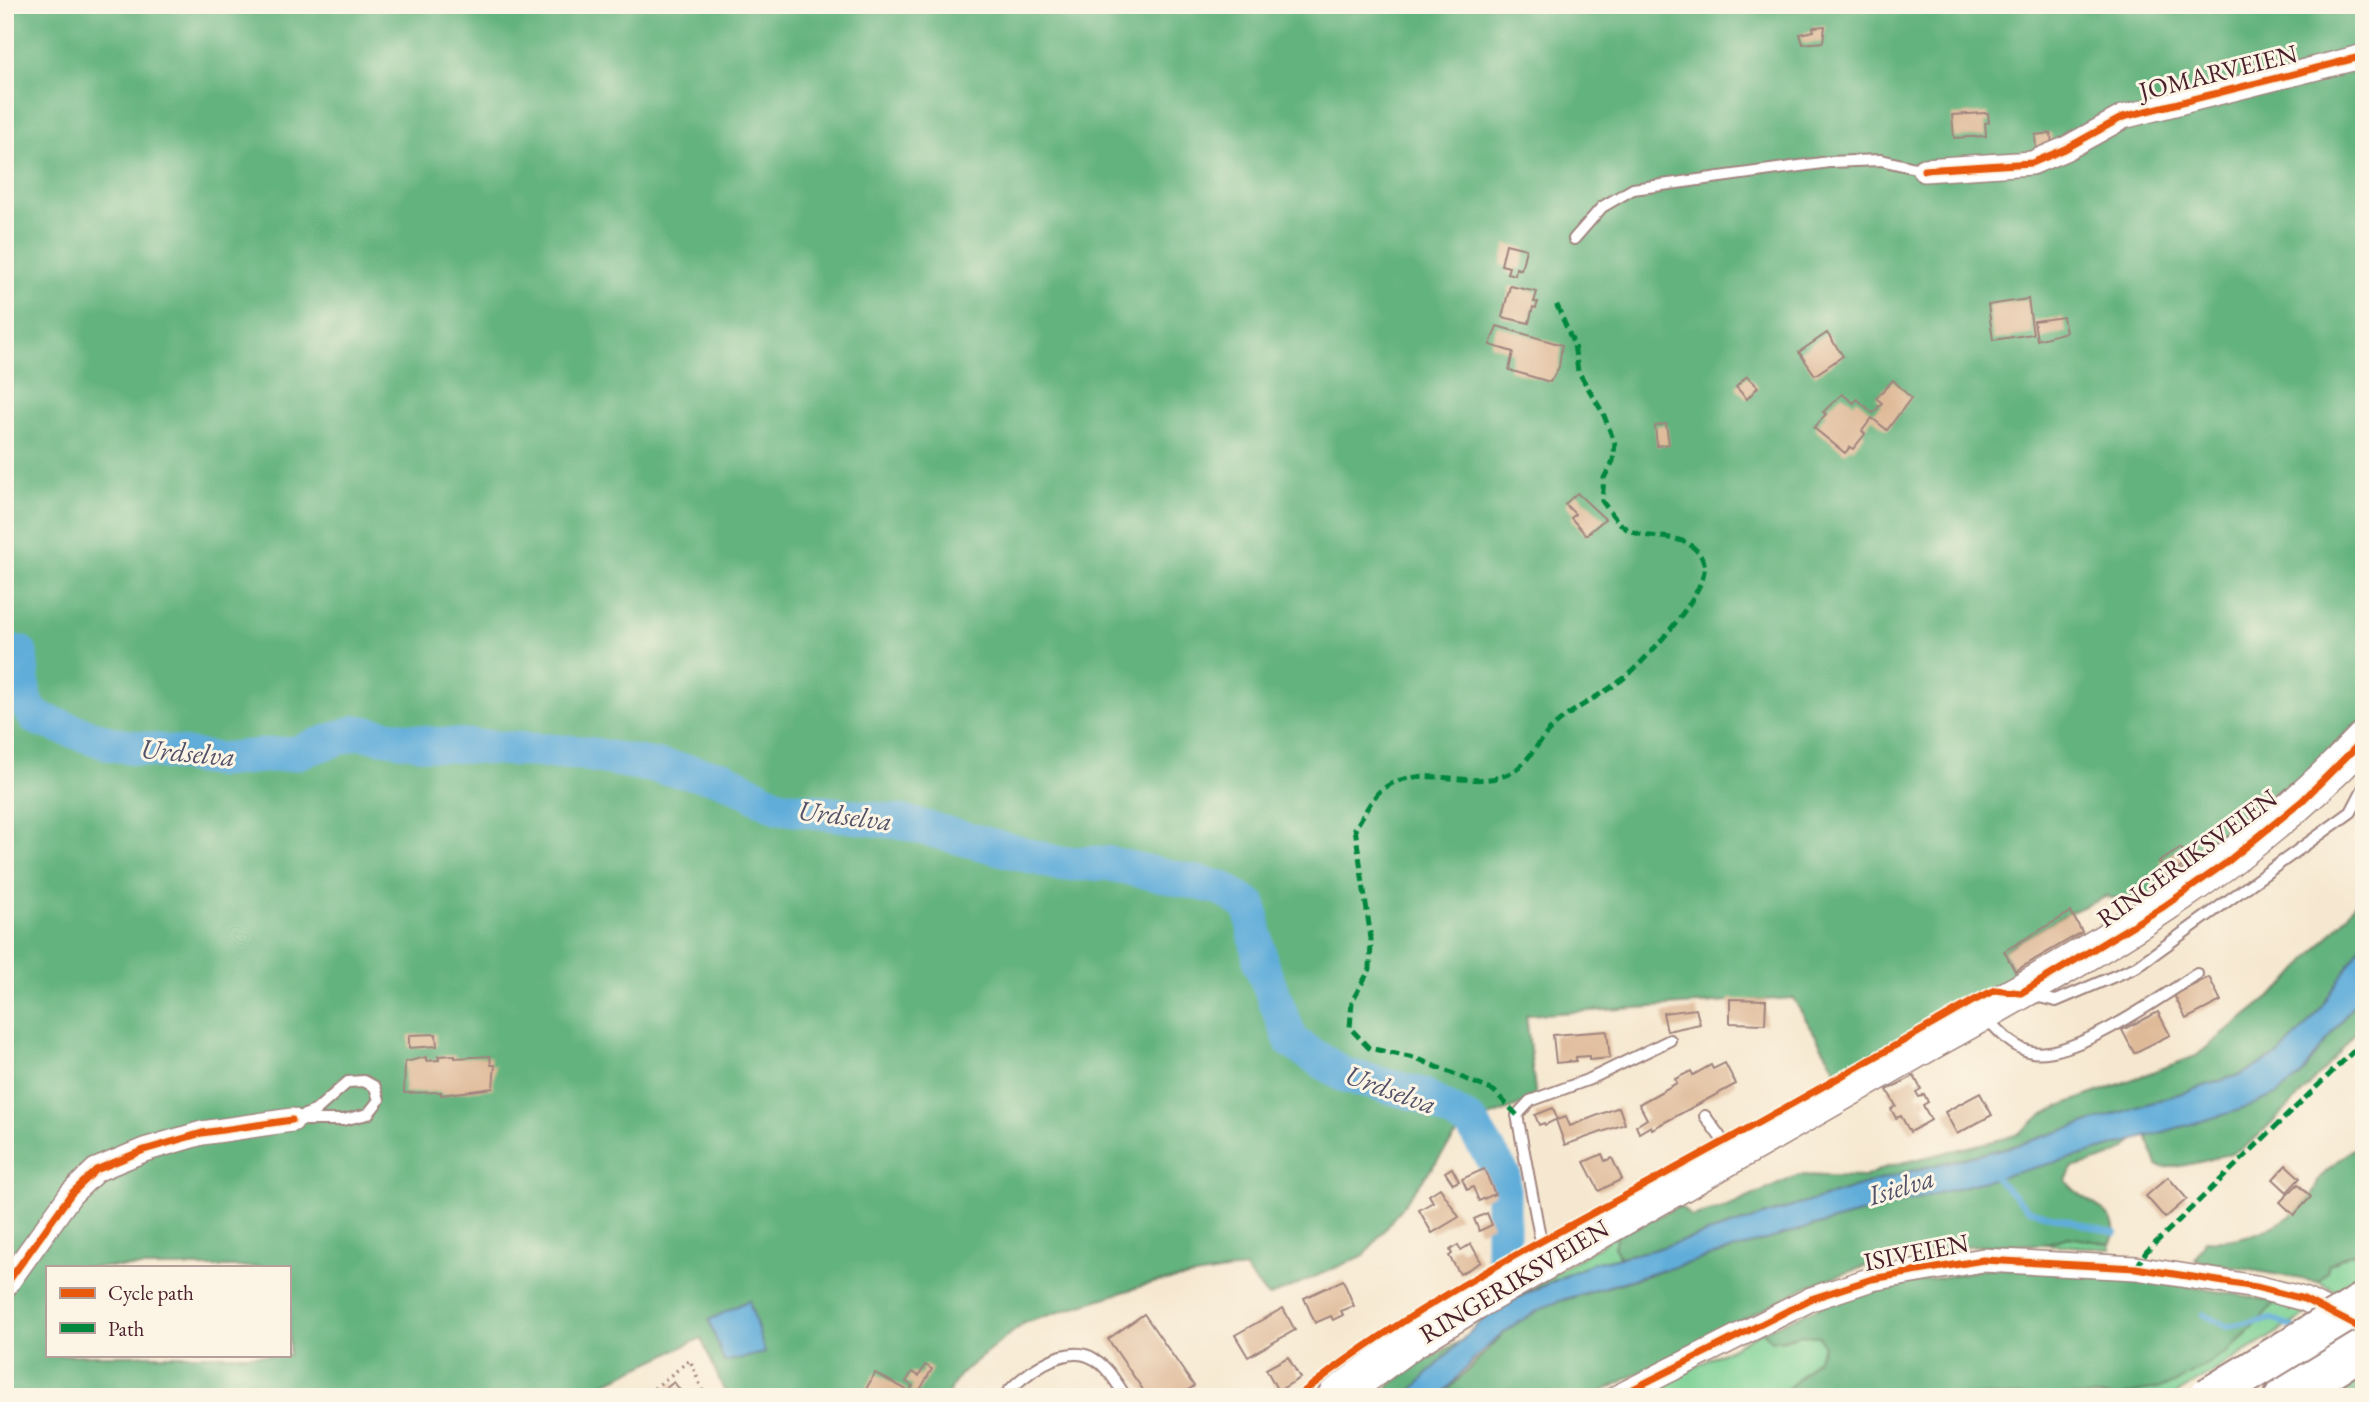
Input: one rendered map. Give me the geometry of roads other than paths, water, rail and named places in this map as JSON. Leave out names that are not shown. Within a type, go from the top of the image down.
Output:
[{"type":"highway","points":[[2209,1397],[2364,1302]]},
{"type":"highway","points":[[2284,1397],[2364,1348]]},
{"type":"main road","name":"RINGERIKSVEIEN","points":[[1342,1394],[1409,1343],[1549,1259],[2021,993],[2163,907],[2226,863],[2302,801],[2364,739]]},
{"type":"street","name":"JOMARVEIEN","points":[[1924,170],[2032,163],[2065,149],[2123,117],[2364,56]]},
{"type":"street","points":[[5,1286],[71,1195],[96,1170],[144,1150],[202,1133],[292,1120]]},
{"type":"street","name":"ISIVEIEN","points":[[1617,1397],[1811,1299],[1872,1279],[1983,1260],[2136,1268],[2256,1287],[2304,1299],[2364,1330]]},
{"type":"lane","name":"JOMARVEIEN","points":[[1574,239],[1602,207],[1633,189],[1829,162],[1881,160],[1924,170]]},
{"type":"lane","points":[[2021,993],[2056,1001],[2136,967],[2261,880],[2351,811],[2364,787]]},
{"type":"lane","points":[[1982,1014],[2013,1045],[2030,1052],[2047,1052],[2102,1034],[2197,974]]},
{"type":"lane","points":[[1549,1259],[1541,1242],[1517,1115],[1530,1101],[1590,1079],[1670,1040]]},
{"type":"lane","points":[[348,1082],[370,1083],[378,1094],[374,1111],[359,1118],[292,1120],[315,1111],[348,1082]]},
{"type":"lane","points":[[1705,1116],[1732,1154]]},
{"type":"lane","points":[[1004,1397],[1017,1380],[1052,1359],[1077,1354],[1093,1357],[1109,1373],[1126,1397]]},
{"type":"water","name":"Isielva","points":[[2364,941],[2364,990],[2300,1077],[2276,1095],[2240,1110],[2090,1153],[1810,1227],[1565,1299],[1546,1306],[1512,1326],[1467,1366],[1441,1397],[1405,1397],[1492,1310],[1593,1263],[1653,1250],[1899,1174],[2014,1146],[2242,1074],[2279,1055],[2317,1014]]},
{"type":"water","points":[[749,1300],[765,1353],[724,1362],[709,1320]]},
{"type":"waterway","points":[[5,650],[20,653]]},
{"type":"waterway","name":"Urdselva","points":[[20,653],[24,701],[36,718],[112,744],[219,760],[295,753],[357,732],[431,744],[581,753],[723,778],[779,807],[906,823],[1060,864],[1106,863],[1221,888],[1250,906],[1261,965],[1292,1042],[1344,1075],[1422,1095],[1471,1123],[1503,1175],[1503,1252]]},
{"type":"waterway","points":[[1989,1171],[2029,1210],[2115,1233]]},
{"type":"waterway","points":[[2203,1314],[2226,1326],[2272,1319],[2294,1328]]}]
